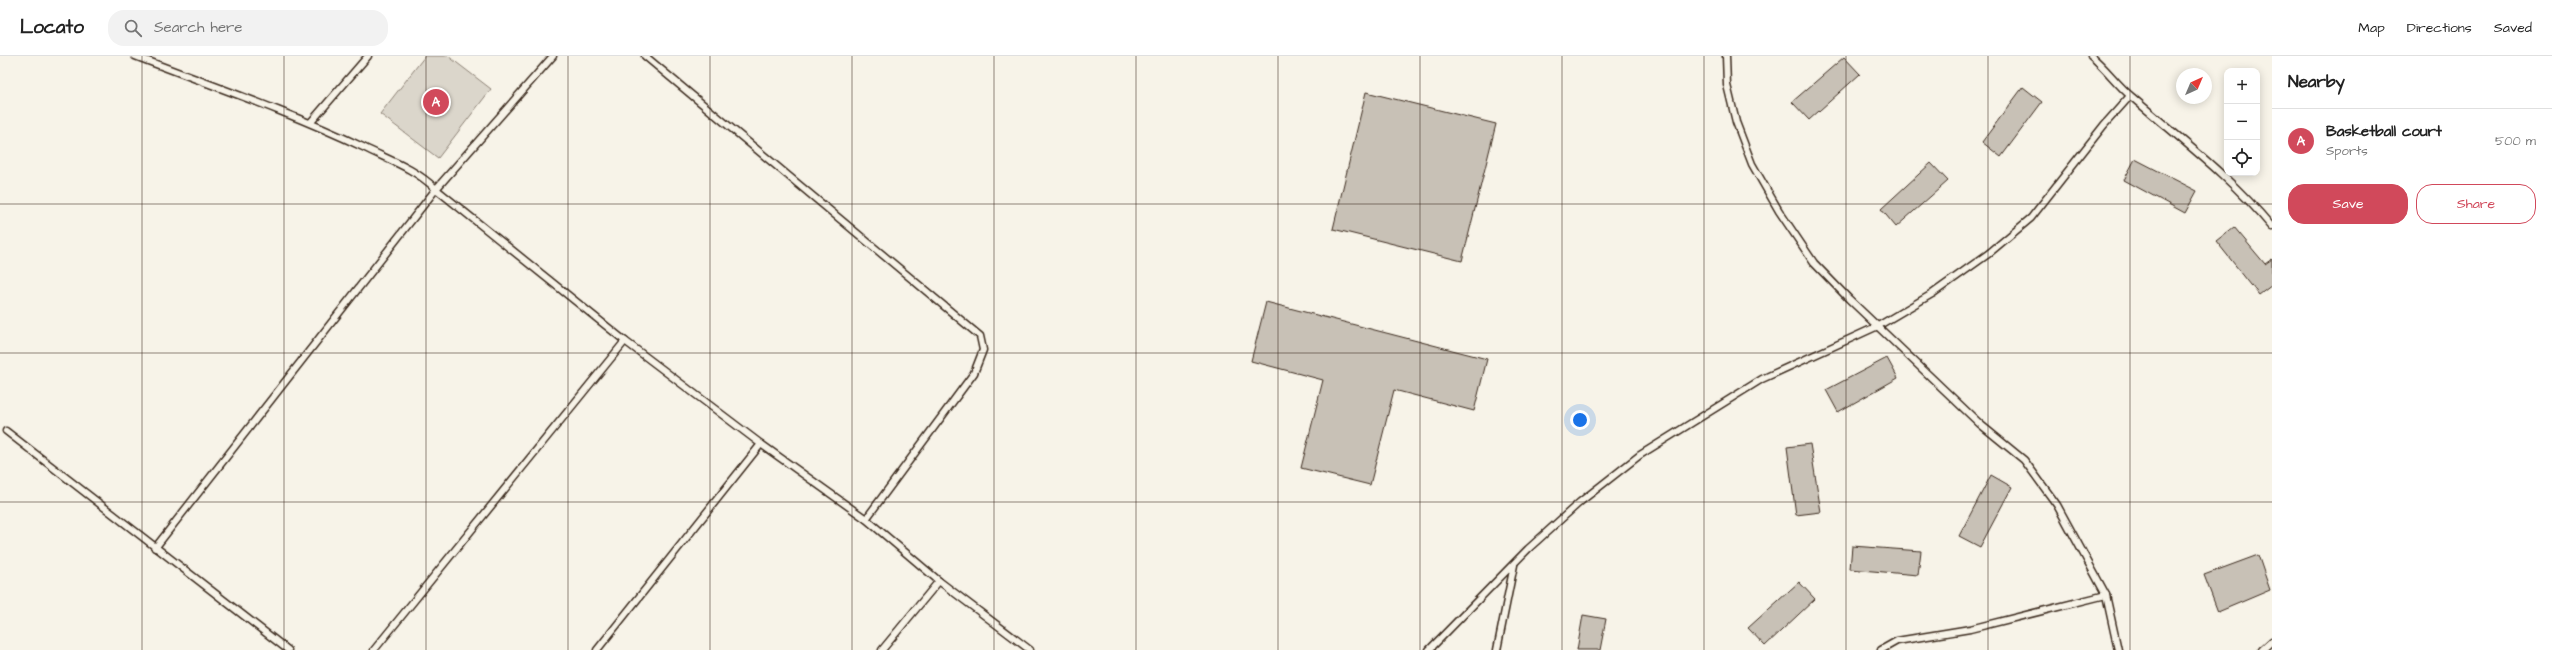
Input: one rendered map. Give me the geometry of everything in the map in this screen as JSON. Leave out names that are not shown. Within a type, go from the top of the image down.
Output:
[{"type":"lane","points":[[135,56],[222,87],[310,122],[421,174],[436,189],[625,341],[761,444],[866,519],[939,581],[1030,650]]},
{"type":"lane","points":[[310,122],[368,56]]},
{"type":"lane","points":[[155,548],[436,189],[553,56]]},
{"type":"lane","points":[[645,56],[980,336],[983,350],[974,373],[866,519]]},
{"type":"lane","points":[[1726,56],[1728,85],[1736,122],[1752,164],[1779,211],[1814,263],[1980,424],[2024,460],[2057,505],[2106,595],[2118,650]]},
{"type":"lane","points":[[2092,56],[2130,96],[2194,148],[2257,209],[2272,227]]},
{"type":"lane","points":[[1428,650],[1514,564],[1580,502],[1640,455],[1762,379],[1878,326],[1932,294],[1969,267],[2031,218],[2104,125],[2130,96]]},
{"type":"lane","points":[[374,650],[625,341]]},
{"type":"lane","points":[[6,431],[288,650]]},
{"type":"lane","points":[[598,650],[761,444]]},
{"type":"lane","points":[[1497,650],[1514,564]]},
{"type":"lane","points":[[882,650],[939,581]]},
{"type":"lane","points":[[1881,650],[1897,641],[1970,629],[2106,595]]},
{"type":"lane","points":[[2262,650],[2272,641]]},
{"type":"shaded area","points":[[425,56],[448,56],[491,89],[438,158],[380,114]]},
{"type":"building","points":[[1844,57],[1860,74],[1809,120],[1792,102]]},
{"type":"building","points":[[2023,87],[2042,102],[2001,157],[1982,142]]},
{"type":"building","points":[[1366,92],[1496,124],[1462,261],[1333,229]]},
{"type":"building","points":[[2135,159],[2197,191],[2185,213],[2124,180]]},
{"type":"building","points":[[1931,163],[1948,181],[1896,227],[1881,209]]},
{"type":"building","points":[[2234,227],[2265,264],[2272,259],[2272,285],[2259,295],[2216,241]]},
{"type":"building","points":[[1266,302],[1487,359],[1474,411],[1394,390],[1370,485],[1301,468],[1323,380],[1251,361]]},
{"type":"building","points":[[1887,358],[1898,378],[1838,412],[1826,390]]},
{"type":"building","points":[[1810,444],[1821,512],[1796,515],[1787,447]]},
{"type":"building","points":[[1991,475],[2012,487],[1980,547],[1959,536]]},
{"type":"building","points":[[1852,546],[1921,551],[1918,575],[1850,569]]},
{"type":"building","points":[[2258,555],[2270,590],[2218,612],[2204,575]]},
{"type":"building","points":[[1799,582],[1815,599],[1765,646],[1748,628]]},
{"type":"building","points":[[1583,615],[1606,619],[1600,650],[1577,650]]},
{"type":"place","name":"Basketball court","points":[[436,102]]}]
